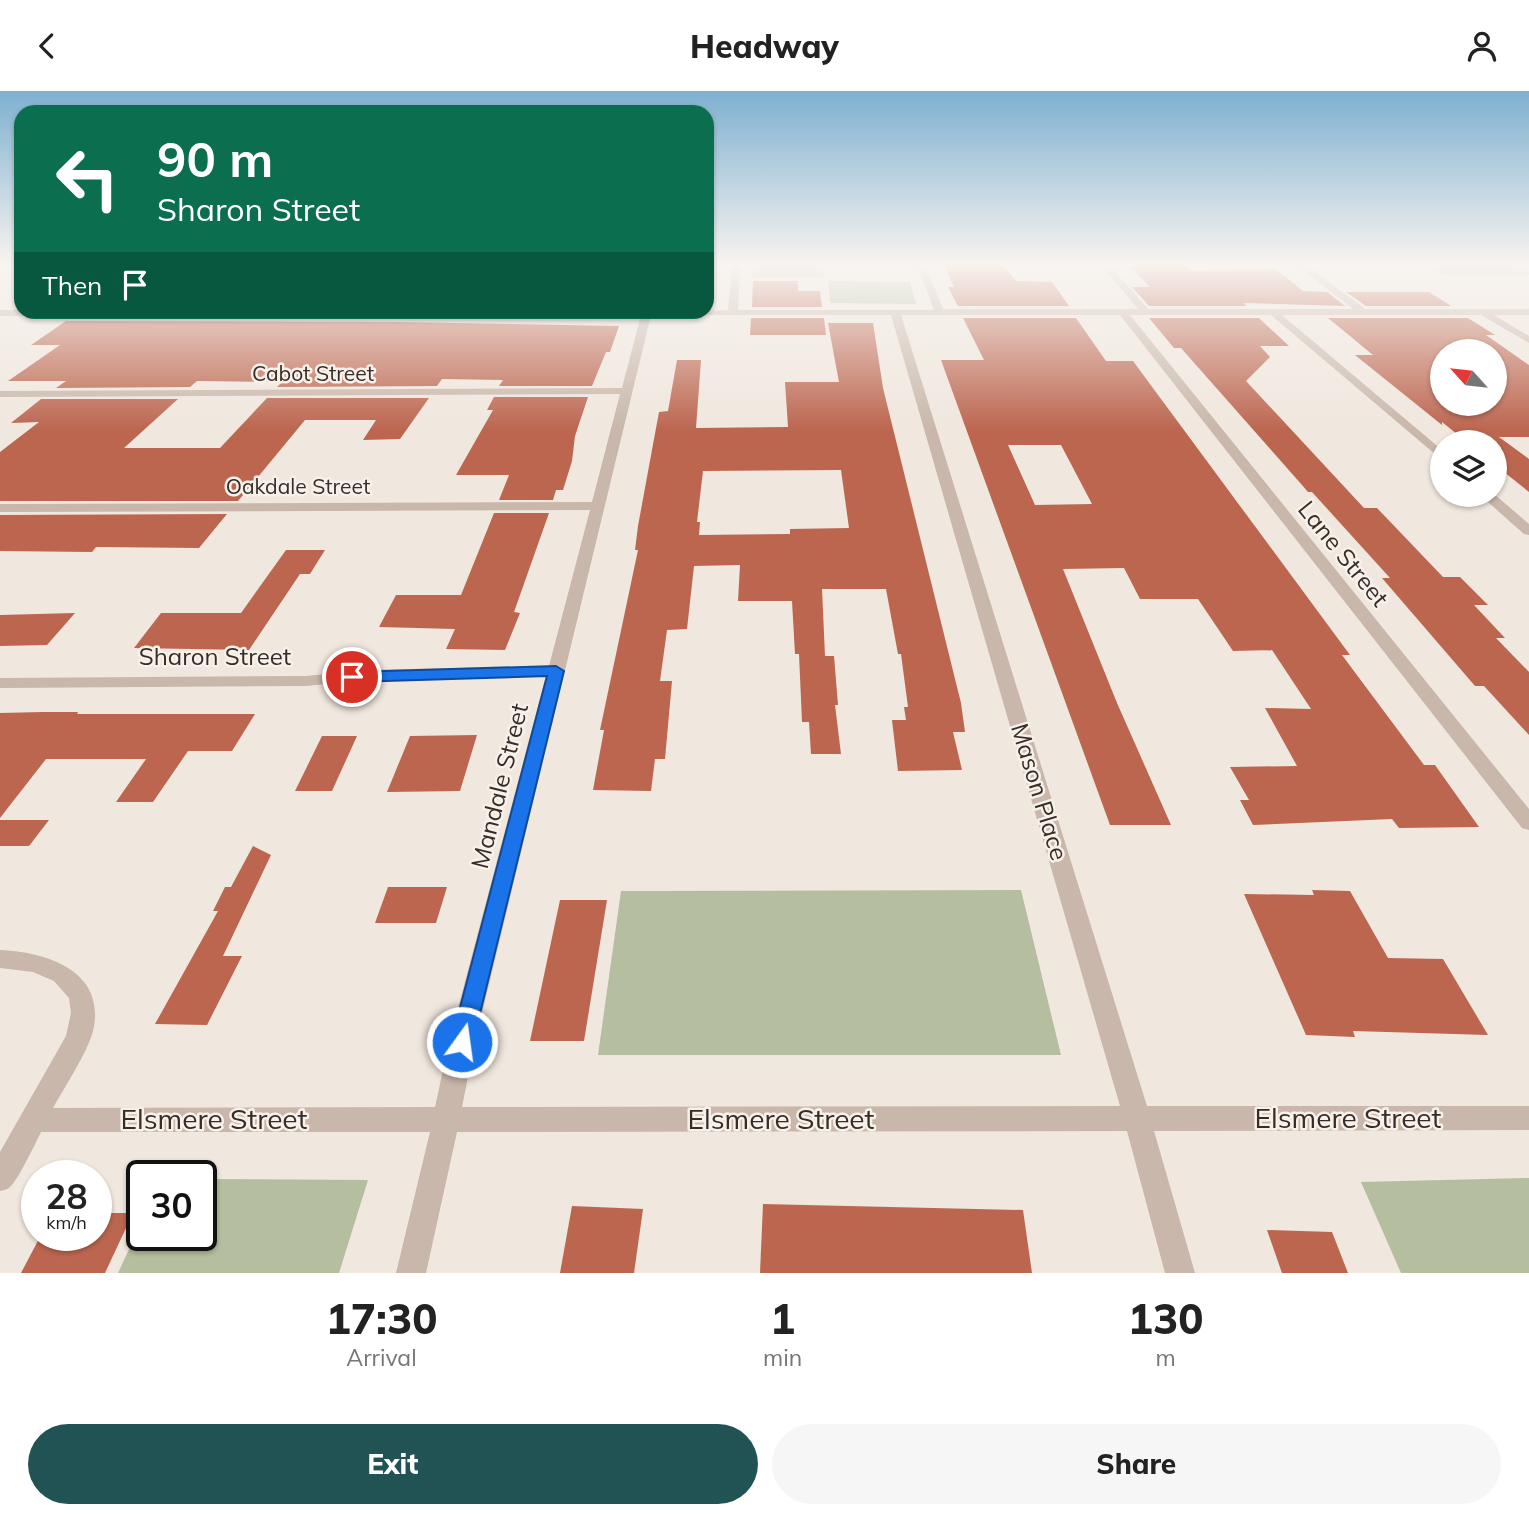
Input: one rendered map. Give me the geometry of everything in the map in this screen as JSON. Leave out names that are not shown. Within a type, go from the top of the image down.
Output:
[{"type":"street","name":"Mandale Street","points":[[411,1273],[462,1042],[645,320]]},
{"type":"street","name":"Mason Place","points":[[897,320],[1137,1118],[1180,1273]]},
{"type":"street","name":"Lane Street","points":[[1130,320],[1529,823]]},
{"type":"street","points":[[1282,320],[1430,446]]},
{"type":"street","points":[[1497,320],[1529,340]]},
{"type":"street","name":"Cabot Street","points":[[0,394],[626,391]]},
{"type":"street","name":"Oakdale Street","points":[[0,508],[597,506]]},
{"type":"street","points":[[1501,507],[1529,531]]},
{"type":"street","name":"Sharon Street","points":[[0,683],[306,681],[366,675],[556,671]]},
{"type":"street","points":[[0,959],[24,958],[60,972],[74,984],[82,1001],[80,1031],[0,1178]]},
{"type":"street","name":"Elsmere Street","points":[[33,1119],[1529,1118]]},
{"type":"green space","points":[[1021,890],[1061,1055],[598,1055],[621,891]]},
{"type":"green space","points":[[1529,1178],[1529,1273],[1401,1273],[1361,1182]]},
{"type":"green space","points":[[217,1179],[368,1180],[339,1273],[118,1273],[128,1251],[217,1251]]},
{"type":"building","points":[[751,320],[824,320],[826,335],[750,335]]},
{"type":"building","points":[[964,320],[1078,320],[1106,361],[1133,361],[1350,655],[1342,655],[1424,765],[1435,765],[1479,827],[1399,828],[1392,819],[1253,825],[1240,800],[1249,800],[1230,767],[1297,766],[1265,708],[1311,709],[1272,650],[1233,651],[1198,599],[1140,599],[1124,568],[1063,569],[1117,703],[1171,825],[1110,825],[941,360],[984,360]],"holes":[[[1008,445],[1061,445],[1092,504],[1035,505]]]},
{"type":"building","points":[[1151,320],[1261,320],[1289,346],[1260,346],[1270,357],[1246,381],[1364,508],[1377,508],[1443,577],[1460,577],[1488,605],[1474,605],[1505,638],[1496,638],[1529,672],[1529,735],[1484,686],[1475,686],[1382,578],[1390,578],[1312,492],[1308,492],[1181,348],[1174,348]]},
{"type":"building","points":[[1331,320],[1471,320],[1495,335],[1486,335],[1492,339],[1430,339],[1430,415],[1355,355],[1373,355]]},
{"type":"building","points":[[66,321],[619,326],[610,352],[606,352],[592,386],[499,386],[503,380],[442,379],[437,386],[277,387],[282,382],[197,381],[190,387],[56,388],[66,381],[8,381],[60,345],[31,345]]},
{"type":"building","points":[[828,323],[873,323],[883,388],[961,703],[965,732],[953,732],[962,770],[898,771],[892,720],[906,720],[904,707],[908,707],[901,654],[898,654],[886,589],[822,589],[825,656],[834,656],[838,705],[835,705],[841,754],[811,754],[809,722],[802,722],[799,654],[795,654],[792,601],[738,601],[740,565],[694,566],[687,629],[667,630],[660,681],[672,681],[665,759],[655,759],[651,791],[593,790],[604,730],[600,730],[638,550],[635,550],[638,526],[659,412],[668,411],[677,360],[701,360],[696,428],[788,427],[785,382],[839,382]],"holes":[[[841,470],[849,528],[790,529],[790,534],[699,535],[700,522],[697,522],[703,471]]]},
{"type":"building","points":[[1507,350],[1529,365],[1529,437],[1507,437],[1507,430],[1452,430],[1442,422],[1442,425],[1432,417],[1507,417]]},
{"type":"building","points":[[494,397],[588,397],[575,436],[572,461],[563,490],[556,490],[553,500],[499,500],[509,475],[456,475],[493,410],[487,410]]},
{"type":"building","points":[[267,398],[429,398],[400,439],[363,440],[376,420],[305,420],[238,501],[0,501],[0,452],[39,422],[11,423],[41,399],[178,399],[124,448],[220,448]]},
{"type":"building","points":[[1507,443],[1529,459],[1529,492],[1507,474]]},
{"type":"building","points":[[494,513],[549,513],[514,612],[520,613],[505,650],[446,649],[455,629],[379,627],[396,595],[461,595]]},
{"type":"building","points":[[227,514],[199,548],[96,547],[92,552],[0,551],[0,515]]},
{"type":"building","points":[[286,550],[325,550],[310,574],[300,574],[249,650],[134,648],[161,613],[241,613]]},
{"type":"building","points":[[75,613],[47,645],[0,646],[0,615]]},
{"type":"building","points":[[78,712],[77,714],[255,714],[232,751],[188,751],[153,802],[116,802],[146,759],[46,759],[0,818],[0,713]]},
{"type":"building","points":[[477,735],[460,791],[387,792],[410,736]]},
{"type":"building","points":[[322,736],[357,736],[332,791],[295,791]]},
{"type":"building","points":[[0,820],[49,820],[29,846],[0,846]]},
{"type":"building","points":[[253,846],[271,855],[223,956],[242,956],[207,1025],[155,1024],[218,911],[213,911],[225,887],[231,887]]},
{"type":"building","points":[[388,887],[447,887],[436,923],[375,923]]},
{"type":"building","points":[[1312,890],[1350,891],[1388,958],[1443,959],[1488,1035],[1353,1031],[1355,1037],[1306,1035],[1244,894],[1314,895]]},
{"type":"building","points":[[560,900],[607,900],[584,1041],[530,1041]]},
{"type":"building","points":[[763,1204],[1023,1210],[1032,1273],[760,1273]]},
{"type":"building","points":[[572,1206],[643,1209],[634,1273],[560,1273]]},
{"type":"building","points":[[112,1213],[126,1213],[126,1228],[105,1273],[21,1273],[33,1251],[112,1251]]},
{"type":"building","points":[[1267,1230],[1332,1232],[1348,1273],[1282,1273]]},
{"type":"route","points":[[352,677],[556,671],[462,1042]]}]
